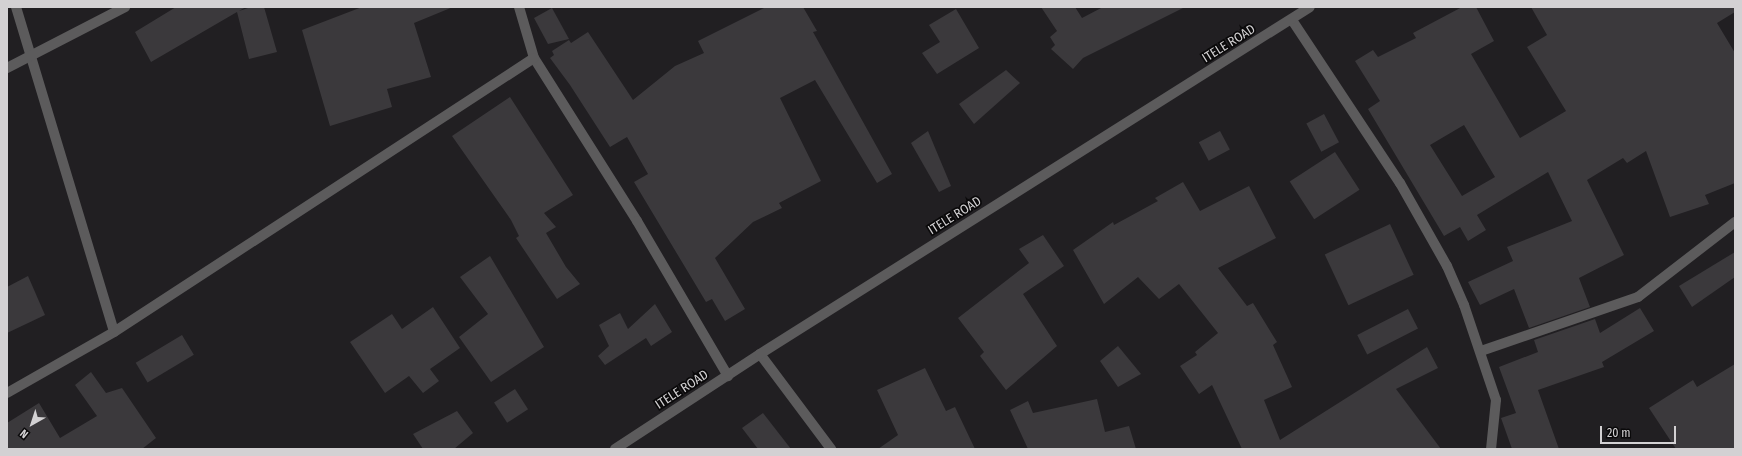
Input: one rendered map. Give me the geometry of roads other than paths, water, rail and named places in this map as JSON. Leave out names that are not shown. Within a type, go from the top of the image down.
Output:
[{"type":"street","points":[[16,7],[114,332]]},
{"type":"street","points":[[7,68],[125,7]]},
{"type":"street","points":[[519,7],[534,58],[637,221],[728,376]]},
{"type":"street","name":"ITELE ROAD","points":[[615,449],[760,354],[1292,20],[1310,7]]},
{"type":"street","points":[[1292,20],[1400,182],[1447,266],[1481,351],[1496,400],[1491,449]]},
{"type":"street","points":[[7,393],[114,332],[534,58]]},
{"type":"street","points":[[1481,351],[1638,297],[1735,222]]},
{"type":"street","points":[[760,354],[831,449]]}]
